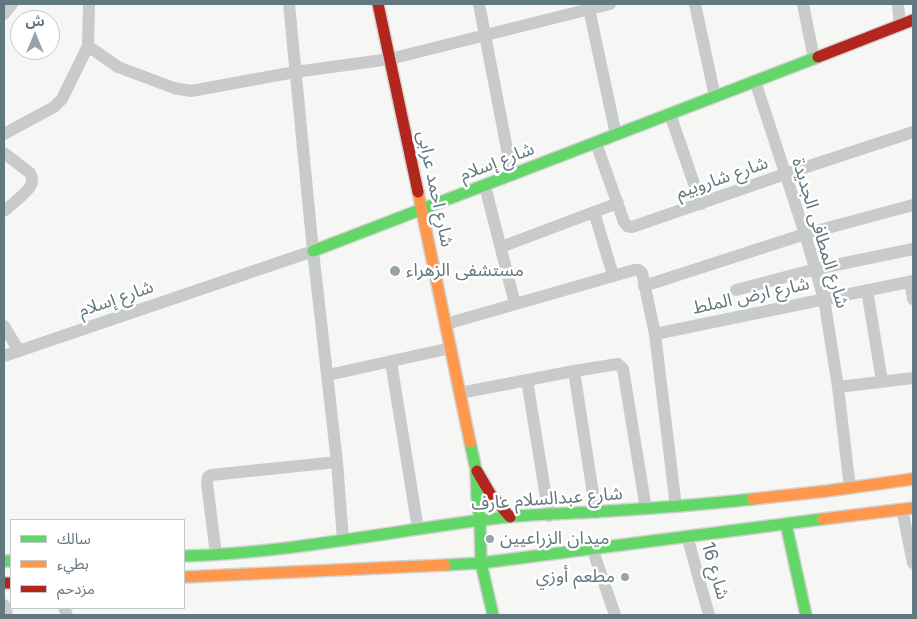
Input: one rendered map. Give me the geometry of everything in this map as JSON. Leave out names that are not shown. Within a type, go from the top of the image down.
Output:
[{"type":"main road","name":"شارع احمد عرابى","points":[[378,4],[476,470],[482,563],[493,615]]},
{"type":"main road","name":"شارع إسلام","points":[[314,251],[913,20]]},
{"type":"main road","name":"شارع احمد عرابى","points":[[476,470],[491,495],[510,518]]},
{"type":"main road","name":"شارع عبدالسلام عارف","points":[[185,556],[283,549],[480,521],[676,507],[850,488],[913,479]]},
{"type":"main road","points":[[185,576],[482,563],[908,509]]},
{"type":"main road","points":[[786,524],[806,615]]},
{"type":"street","points":[[4,14],[12,4]]},
{"type":"street","points":[[4,134],[54,107],[62,99],[88,46],[89,4]]},
{"type":"street","points":[[290,4],[295,72],[337,462],[343,540]]},
{"type":"street","points":[[479,4],[512,175]]},
{"type":"street","points":[[88,46],[118,68],[174,88],[190,90],[390,58],[485,35],[589,6],[610,4]]},
{"type":"street","points":[[695,4],[715,97]]},
{"type":"street","points":[[803,4],[814,58]]},
{"type":"street","points":[[898,4],[900,26]]},
{"type":"street","points":[[589,6],[616,135]]},
{"type":"street","name":"شارع المطافى الجديدة","points":[[754,81],[805,234],[824,299],[838,387],[850,488]]},
{"type":"street","points":[[670,114],[700,204]]},
{"type":"street","name":"شارع شاروبيم","points":[[596,143],[626,224],[634,227],[913,132]]},
{"type":"street","points":[[4,153],[30,173],[33,178],[32,185],[28,190],[4,211]]},
{"type":"street","points":[[485,186],[515,304]]},
{"type":"street","points":[[501,247],[618,202]]},
{"type":"street","points":[[644,286],[805,234],[913,204]]},
{"type":"street","points":[[594,212],[613,275]]},
{"type":"street","points":[[736,290],[816,269],[913,249]]},
{"type":"street","name":"شارع إسلام","points":[[4,356],[314,251]]},
{"type":"street","points":[[446,324],[637,269],[642,273],[655,334],[676,507]]},
{"type":"street","points":[[912,281],[913,299]]},
{"type":"street","name":"شارع ارض الملط","points":[[655,334],[912,281]]},
{"type":"street","points":[[867,290],[882,381]]},
{"type":"street","points":[[4,326],[19,351]]},
{"type":"street","points":[[328,375],[451,348]]},
{"type":"street","points":[[391,362],[418,529]]},
{"type":"street","points":[[460,393],[615,363],[618,364],[623,369],[646,509]]},
{"type":"street","points":[[574,371],[596,513]]},
{"type":"street","points":[[838,387],[913,378]]},
{"type":"street","points":[[527,380],[549,516]]},
{"type":"street","points":[[216,555],[207,483],[208,477],[211,475],[337,462]]},
{"type":"street","points":[[908,509],[913,563]]},
{"type":"street","name":"شارع 16","points":[[687,536],[709,615]]},
{"type":"street","points":[[592,548],[615,615]]},
{"type":"street","points":[[4,605],[7,615]]},
{"type":"traffic: fast","points":[[313,251],[818,57]]},
{"type":"traffic: fast","points":[[470,442],[476,470],[481,563],[493,615]]},
{"type":"traffic: fast","points":[[185,556],[306,546],[507,517],[652,508],[753,499]]},
{"type":"traffic: fast","points":[[445,565],[481,563],[823,519]]},
{"type":"traffic: fast","points":[[786,524],[806,615]]},
{"type":"traffic: fast","points":[[4,561],[10,561]]},
{"type":"traffic: slow","points":[[418,192],[470,442]]},
{"type":"traffic: slow","points":[[753,499],[913,479]]},
{"type":"traffic: slow","points":[[823,519],[913,508]]},
{"type":"traffic: slow","points":[[185,577],[445,565]]},
{"type":"traffic: jam","points":[[378,4],[418,192]]},
{"type":"traffic: jam","points":[[818,57],[913,20]]},
{"type":"traffic: jam","points":[[477,471],[491,495],[510,517]]},
{"type":"traffic: jam","points":[[4,583],[10,583]]},
{"type":"place","name":"مستشفى الزهراء","points":[[395,271]]},
{"type":"place","name":"ميدان الزراعيين","points":[[490,539]]},
{"type":"place","name":"مطعم أوزي","points":[[625,577]]}]
